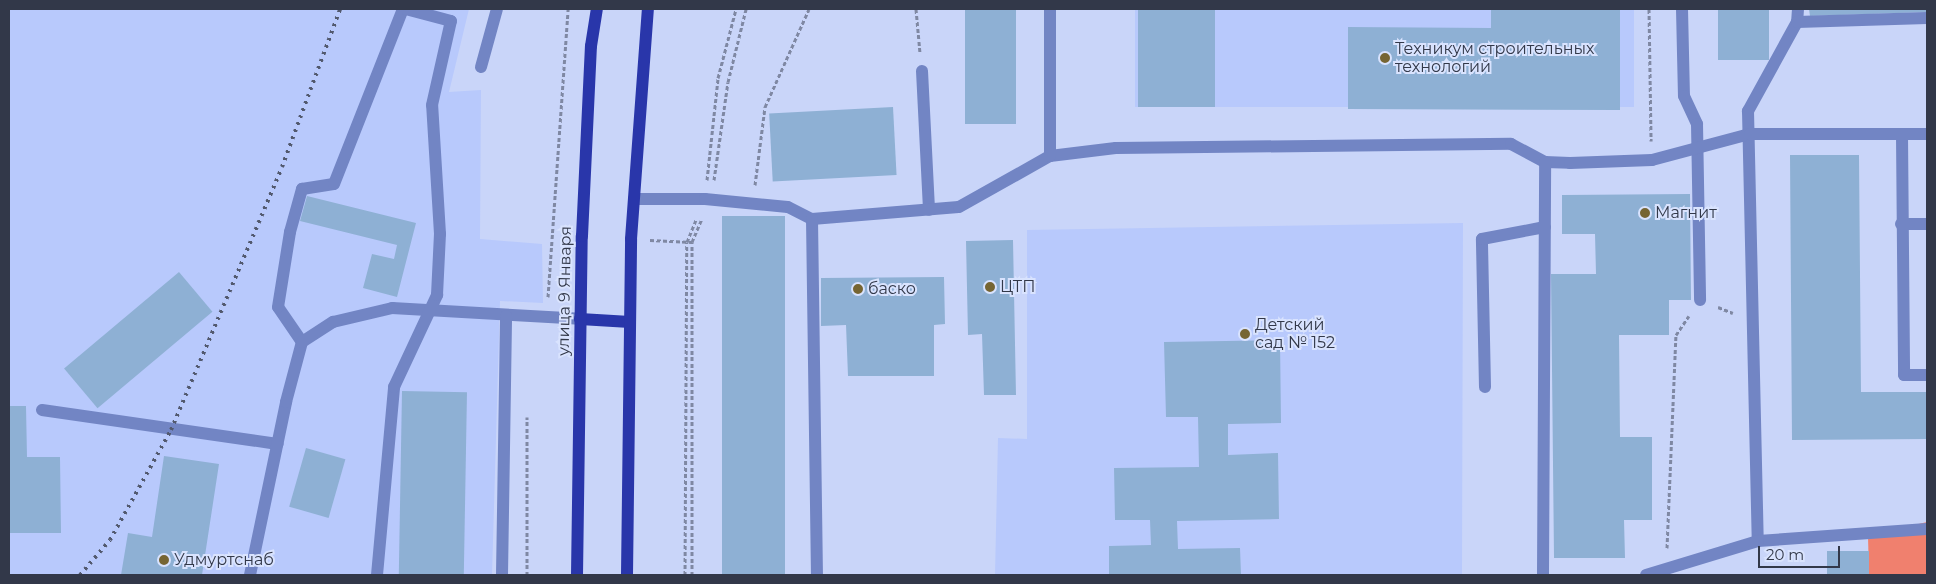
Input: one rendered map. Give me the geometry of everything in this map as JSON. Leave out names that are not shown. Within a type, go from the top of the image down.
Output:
[{"type":"main road","name":"улица 9 Января","points":[[577,575],[580,319],[591,46],[597,9]]},
{"type":"main road","points":[[627,575],[630,322],[634,199],[648,9]]},
{"type":"main road","points":[[580,319],[630,322]]},
{"type":"lane","points":[[302,342],[278,307],[290,232],[302,190],[334,184],[405,9],[451,21],[432,104],[440,234],[437,295],[394,387],[377,575]]},
{"type":"lane","points":[[481,67],[497,9]]},
{"type":"lane","points":[[1050,9],[1050,156]]},
{"type":"lane","points":[[1682,9],[1684,96],[1697,124],[1700,300]]},
{"type":"lane","points":[[1758,541],[1748,111],[1797,22],[1798,9]]},
{"type":"lane","points":[[1797,22],[1927,18]]},
{"type":"lane","points":[[922,71],[929,210]]},
{"type":"lane","points":[[634,199],[753,203],[788,207],[812,219],[959,207],[1050,156],[1116,148],[1511,144],[1545,162],[1652,160],[1750,134],[1927,134]]},
{"type":"lane","points":[[1902,135],[1901,224],[1904,375],[1927,375]]},
{"type":"lane","points":[[1543,575],[1545,162]]},
{"type":"lane","points":[[812,219],[817,575]]},
{"type":"lane","points":[[1901,224],[1927,224]]},
{"type":"lane","points":[[1485,387],[1482,239],[1545,227]]},
{"type":"lane","points":[[250,575],[302,342],[333,322],[392,308],[528,318],[580,319]]},
{"type":"lane","points":[[502,575],[506,316]]},
{"type":"lane","points":[[42,410],[278,444]]},
{"type":"lane","points":[[1646,575],[1758,541],[1927,529]]},
{"type":"path","points":[[528,318],[547,307],[568,9]]},
{"type":"path","points":[[684,575],[687,242],[708,200],[718,78],[736,9]]},
{"type":"path","points":[[692,575],[692,242],[708,200],[728,82],[746,9]]},
{"type":"path","points":[[753,203],[765,107],[810,9]]},
{"type":"path","points":[[916,9],[922,71]]},
{"type":"path","points":[[1649,9],[1652,160]]},
{"type":"path","points":[[1667,569],[1676,335],[1700,300],[1754,321]]},
{"type":"path","points":[[526,575],[527,407]]},
{"type":"shaded area","points":[[9,9],[469,9],[449,92],[481,90],[480,239],[542,244],[543,303],[500,301],[492,575],[9,575]]},
{"type":"shaded area","name":"Техникум строительных технологий","points":[[1135,9],[1634,9],[1634,107],[1135,107]]},
{"type":"shaded area","name":"Детский сад № 152","points":[[1463,223],[1462,575],[995,575],[998,438],[1027,439],[1027,230]]},
{"type":"shaded area","points":[[1927,522],[1927,575],[1869,575],[1868,536]]},
{"type":"building","points":[[965,9],[1016,9],[1016,124],[965,124]]},
{"type":"building","points":[[1138,9],[1215,9],[1215,107],[1138,107]]},
{"type":"building","points":[[1491,9],[1620,9],[1620,110],[1348,109],[1348,27],[1491,28]]},
{"type":"building","points":[[1718,9],[1769,9],[1769,60],[1718,60]]},
{"type":"building","points":[[1809,9],[1927,9],[1927,12],[1810,16]]},
{"type":"building","points":[[893,107],[897,175],[773,181],[769,113]]},
{"type":"building","points":[[1790,155],[1859,155],[1861,392],[1927,392],[1927,439],[1792,440]]},
{"type":"building","points":[[1690,194],[1691,300],[1669,300],[1669,335],[1619,335],[1620,437],[1652,437],[1652,520],[1624,520],[1625,558],[1554,558],[1551,274],[1596,274],[1595,234],[1562,234],[1562,195]]},
{"type":"building","points":[[307,196],[416,223],[397,297],[363,288],[372,254],[394,259],[397,245],[300,221]]},
{"type":"building","points":[[722,216],[785,216],[785,575],[722,575]]},
{"type":"building","name":"ЦТП","points":[[1013,240],[1016,395],[984,395],[982,334],[968,335],[966,241]]},
{"type":"building","points":[[179,272],[212,312],[98,408],[64,368]]},
{"type":"building","points":[[944,277],[945,324],[934,325],[934,376],[848,376],[846,325],[821,326],[821,278]]},
{"type":"building","points":[[1280,340],[1281,423],[1228,424],[1228,455],[1278,453],[1279,519],[1177,521],[1178,549],[1240,548],[1241,575],[1109,575],[1109,546],[1151,545],[1150,520],[1115,520],[1114,468],[1199,467],[1198,417],[1166,417],[1164,342]]},
{"type":"building","points":[[402,391],[467,392],[464,575],[399,575]]},
{"type":"building","points":[[9,406],[26,406],[27,457],[60,457],[61,533],[10,533]]},
{"type":"building","points":[[306,448],[345,459],[329,518],[289,507]]},
{"type":"building","points":[[164,456],[219,464],[202,575],[121,575],[128,533],[152,537]]},
{"type":"building","points":[[1827,551],[1869,551],[1869,575],[1827,575]]},
{"type":"railway","points":[[80,575],[110,540],[171,430],[282,167],[340,9]]},
{"type":"place","name":"Техникум строительных технологий","points":[[1385,58]]},
{"type":"place","name":"Магнит","points":[[1645,213]]},
{"type":"place","name":"ЦТП","points":[[990,287]]},
{"type":"place","name":"баско","points":[[858,289]]},
{"type":"place","name":"Детский сад № 152","points":[[1245,334]]},
{"type":"place","name":"Удмуртснаб","points":[[164,560]]}]
